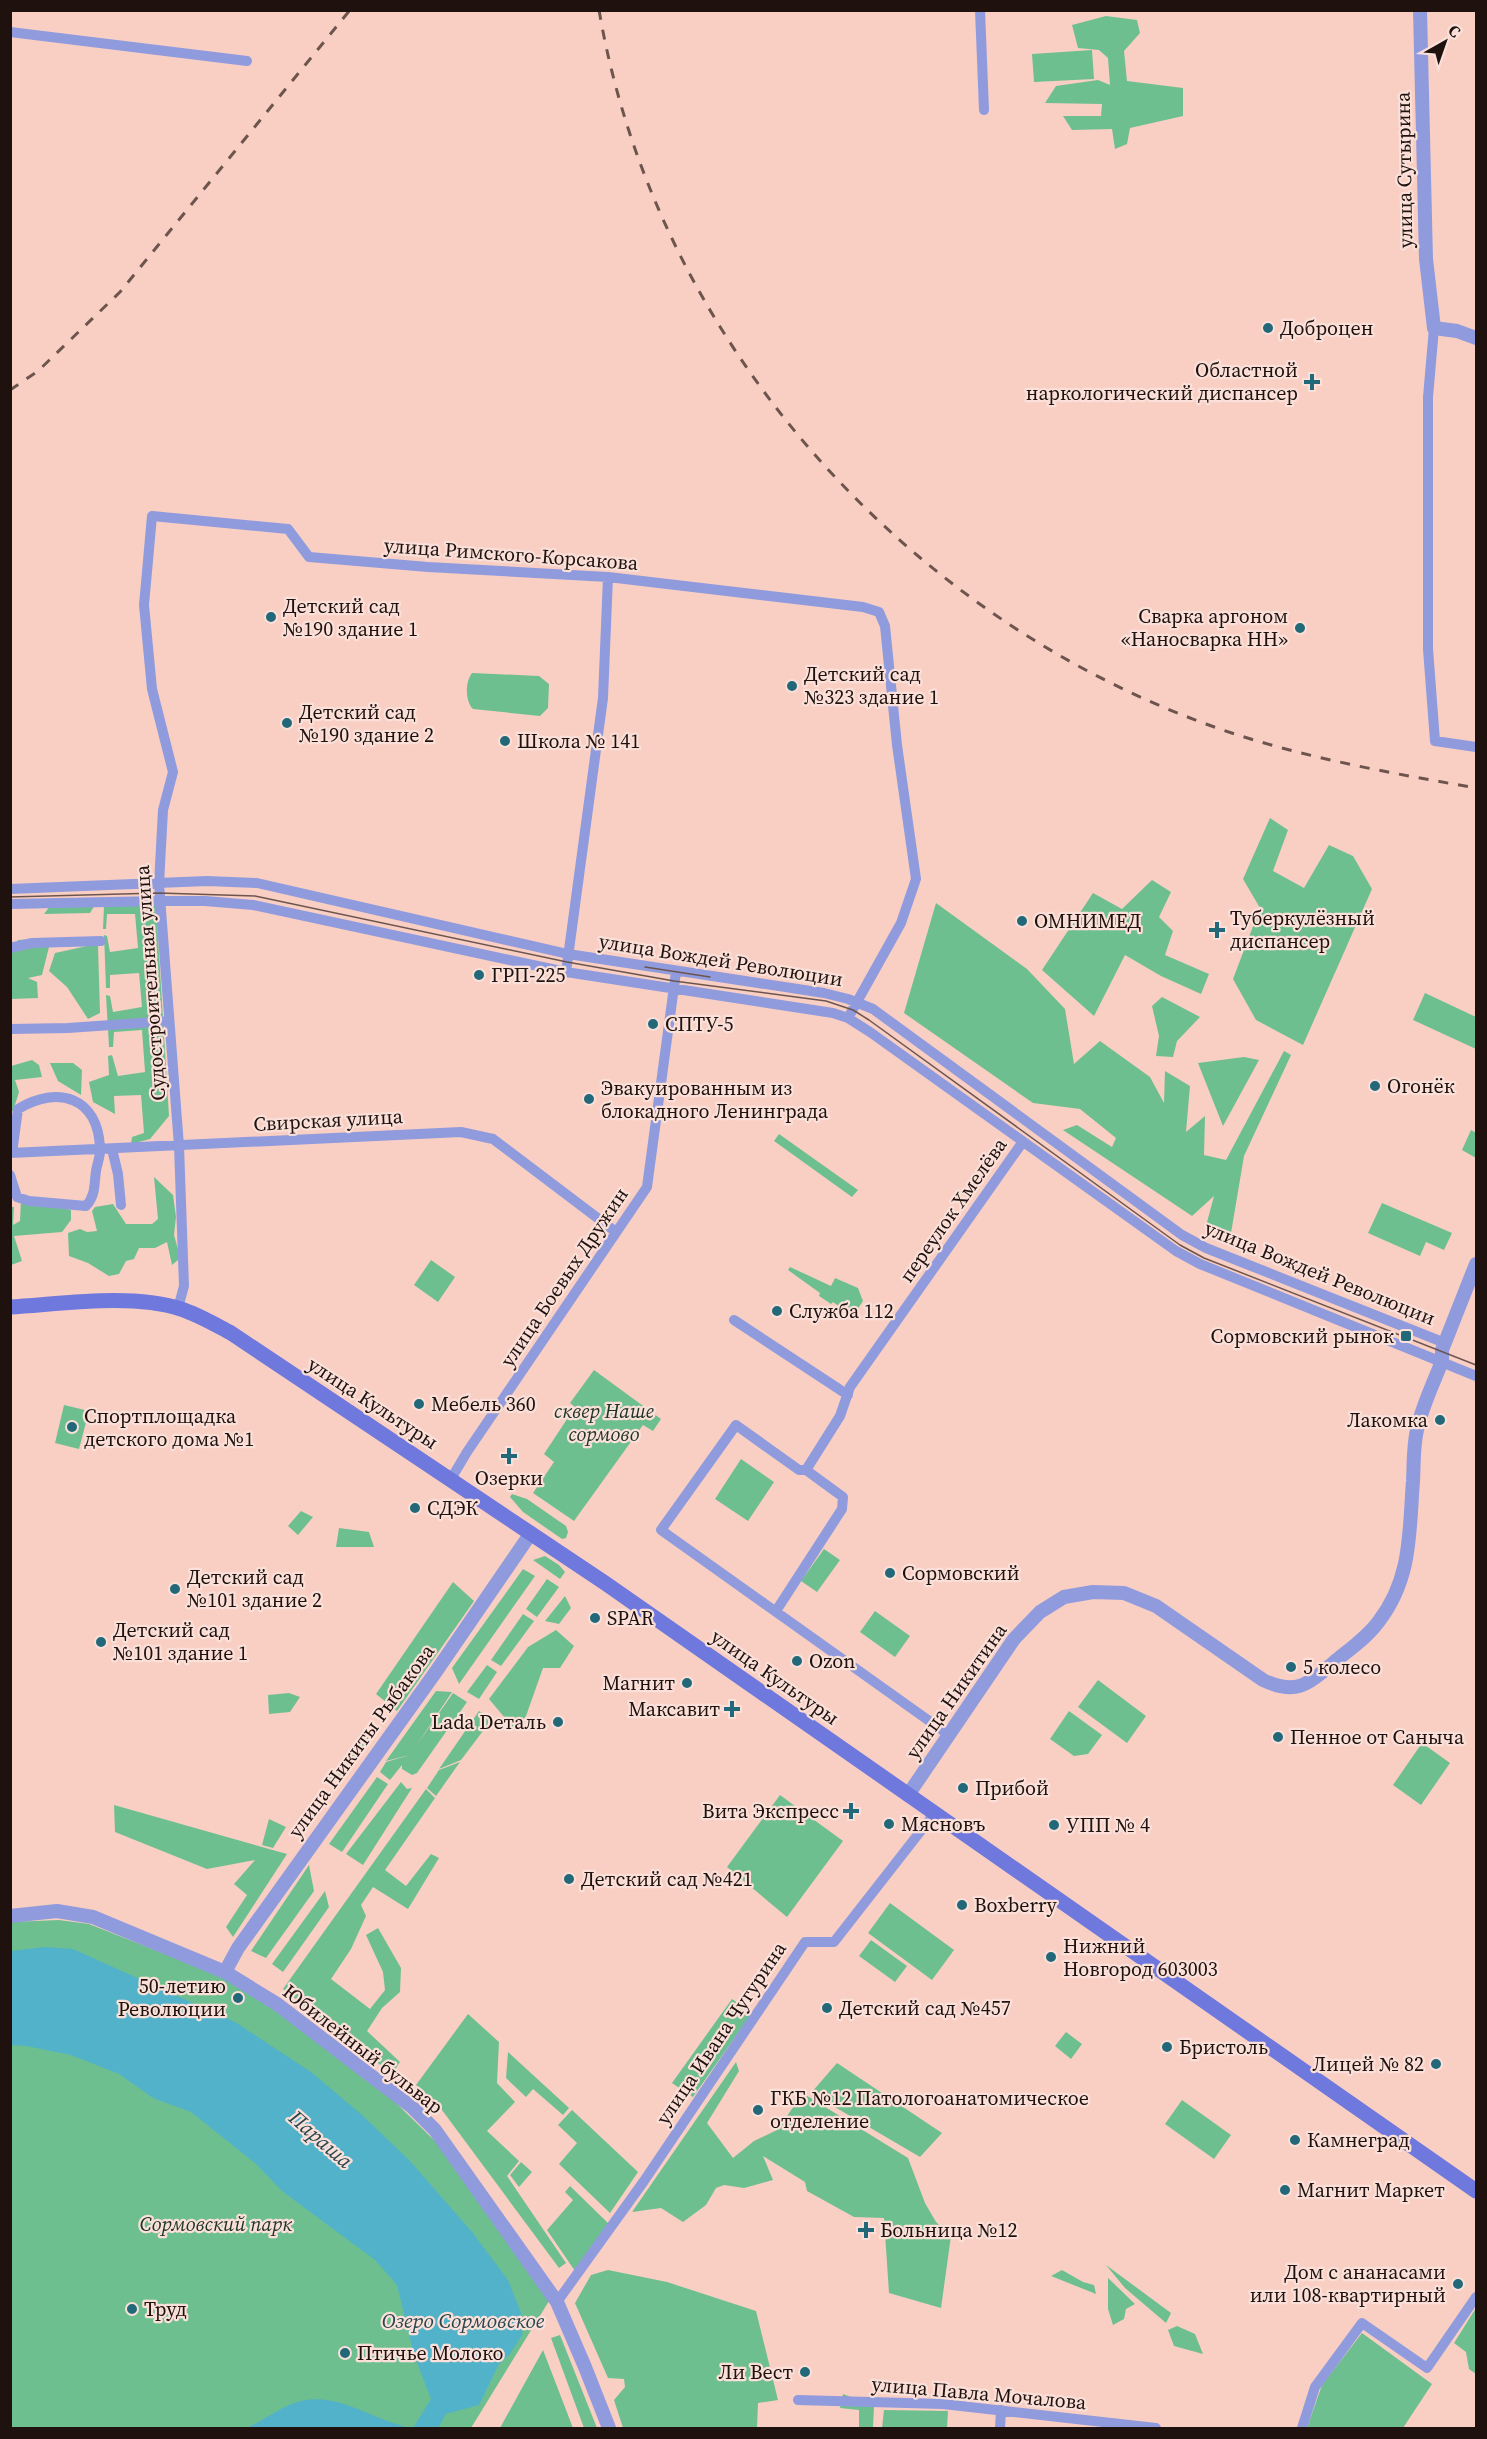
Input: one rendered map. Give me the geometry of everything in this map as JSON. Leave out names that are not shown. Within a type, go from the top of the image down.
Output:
[{"type":"main road","name":"улица Культуры","points":[[10,1307],[116,1301],[178,1308],[198,1315],[231,1333],[531,1533],[1476,2191]]},
{"type":"street","points":[[980,10],[984,110]]},
{"type":"street","name":"улица Сутырина","points":[[1420,10],[1426,260],[1434,328]]},
{"type":"street","points":[[10,32],[247,61]]},
{"type":"street","points":[[1476,338],[1434,328],[1428,397],[1428,649],[1435,741],[1476,747]]},
{"type":"street","name":"улица Римского-Корсакова","points":[[152,516],[288,529],[309,557],[428,567],[608,577],[863,607],[879,612],[885,626],[897,745],[916,879],[901,923],[858,1002]]},
{"type":"street","name":"Судостроительная улица","points":[[152,516],[144,605],[152,689],[174,772],[163,810],[159,901],[179,1146],[184,1286],[178,1308]]},
{"type":"street","points":[[566,972],[603,698],[608,577]]},
{"type":"street","name":"улица Вождей Революции","points":[[10,889],[207,881],[257,883],[568,954],[801,989],[858,1002],[873,1009],[1182,1235],[1216,1252],[1445,1343]]},
{"type":"street","name":"улица Вождей Революции","points":[[10,904],[205,901],[253,905],[566,972],[674,990],[812,1008],[848,1018],[1176,1251],[1200,1264],[1476,1376]]},
{"type":"street","points":[[10,948],[32,943],[101,941]]},
{"type":"street","name":"улица Боевых Дружин","points":[[451,1479],[466,1452],[647,1187],[676,972]]},
{"type":"street","points":[[848,1018],[858,1002]]},
{"type":"street","points":[[10,1029],[68,1028],[169,1021]]},
{"type":"street","points":[[10,1175],[17,1197],[86,1206],[93,1198],[101,1149],[95,1124],[82,1103],[64,1097],[31,1102],[18,1109],[11,1153]]},
{"type":"street","name":"Свирская улица","points":[[11,1153],[461,1132],[493,1139],[616,1232]]},
{"type":"street","name":"переулок Хмелёва","points":[[806,1470],[840,1416],[849,1391],[1022,1143]]},
{"type":"street","points":[[112,1149],[118,1174],[121,1205]]},
{"type":"street","name":"улица Никитина","points":[[908,1795],[1014,1639],[1040,1612],[1064,1597],[1093,1592],[1124,1593],[1156,1606],[1263,1680],[1290,1689],[1301,1687],[1328,1667],[1379,1622],[1401,1581],[1408,1560],[1417,1427],[1442,1361],[1445,1343],[1476,1264]]},
{"type":"street","points":[[734,1320],[849,1391]]},
{"type":"street","points":[[777,1611],[842,1509],[843,1497],[806,1470],[799,1470],[736,1425],[661,1530],[949,1735]]},
{"type":"street","name":"улица Никиты Рыбакова","points":[[225,1972],[238,1948],[531,1533]]},
{"type":"street","name":"улица Ивана Чугурина","points":[[557,2302],[626,2207],[805,1942],[834,1942],[934,1814]]},
{"type":"street","name":"Юбилейный бульвар","points":[[10,1916],[57,1911],[93,1917],[225,1972],[277,2004],[412,2107],[435,2130],[557,2302],[609,2428]]},
{"type":"street","points":[[1302,2428],[1315,2387],[1362,2323],[1427,2368],[1476,2297]]},
{"type":"street","name":"улица Павла Мочалова","points":[[798,2400],[943,2404],[1156,2428]]},
{"type":"street","points":[[1000,2428],[1001,2410]]},
{"type":"green space","points":[[1106,16],[1137,20],[1140,33],[1124,51],[1127,81],[1183,88],[1183,116],[1130,128],[1127,144],[1115,149],[1112,129],[1072,130],[1063,116],[1101,116],[1102,104],[1045,103],[1056,86],[1098,80],[1110,85],[1108,58],[1099,50],[1078,48],[1072,25]]},
{"type":"green space","points":[[1092,50],[1094,79],[1034,82],[1032,54]]},
{"type":"green space","points":[[472,673],[539,676],[549,684],[548,708],[540,716],[473,709],[468,701],[467,691]]},
{"type":"green space","points":[[1270,818],[1288,830],[1273,871],[1304,888],[1329,845],[1353,856],[1372,889],[1303,1045],[1256,1020],[1233,979],[1260,908],[1243,879]]},
{"type":"green space","points":[[1152,880],[1171,892],[1159,917],[1173,931],[1165,955],[1209,974],[1201,994],[1161,976],[1125,955],[1094,1016],[1042,970],[1093,893],[1122,909]]},
{"type":"green space","points":[[936,903],[1027,969],[1065,1009],[1074,1064],[1100,1041],[1150,1077],[1164,1103],[1165,1071],[1190,1086],[1186,1132],[1205,1116],[1204,1155],[1226,1160],[1284,1051],[1291,1055],[1244,1156],[1231,1233],[1206,1226],[1214,1196],[1192,1216],[1063,1130],[1077,1125],[1112,1147],[1116,1138],[1080,1109],[1033,1103],[904,1013]]},
{"type":"green space","points":[[95,905],[90,913],[44,914],[50,906]]},
{"type":"green space","points":[[156,905],[169,1116],[150,1139],[131,1144],[132,1137],[144,1133],[141,1095],[114,1096],[115,1114],[93,1102],[89,1082],[109,1075],[108,1056],[112,1055],[118,1076],[145,1072],[142,1030],[114,1032],[113,1047],[109,1047],[106,995],[110,996],[113,1012],[142,1007],[139,973],[110,975],[110,988],[106,988],[104,935],[107,936],[110,952],[138,948],[135,914],[107,914],[106,929],[103,929],[104,906]]},
{"type":"green space","points":[[37,939],[49,947],[42,975],[28,978],[37,982],[38,998],[11,999],[11,953],[18,940]]},
{"type":"green space","points":[[98,946],[100,1013],[88,1019],[67,987],[49,971],[55,953]]},
{"type":"green space","points":[[1425,993],[1476,1017],[1476,1049],[1413,1020]]},
{"type":"green space","points":[[1162,997],[1200,1017],[1177,1041],[1173,1057],[1156,1056],[1159,1036],[1152,1006]]},
{"type":"green space","points":[[1244,1057],[1259,1060],[1223,1126],[1198,1063]]},
{"type":"green space","points":[[32,1060],[39,1065],[42,1077],[15,1080],[19,1092],[13,1111],[11,1111],[11,1066]]},
{"type":"green space","points":[[50,1063],[73,1063],[82,1070],[81,1095],[58,1081]]},
{"type":"green space","points":[[1471,1130],[1476,1133],[1476,1158],[1462,1150]]},
{"type":"green space","points":[[779,1134],[858,1190],[852,1197],[774,1141]]},
{"type":"green space","points":[[154,1177],[173,1195],[176,1217],[174,1235],[179,1253],[178,1260],[172,1265],[167,1242],[155,1248],[139,1248],[134,1259],[126,1261],[119,1274],[109,1276],[88,1263],[69,1256],[68,1233],[80,1229],[87,1232],[97,1231],[92,1211],[95,1207],[113,1204],[126,1224],[152,1224],[158,1219]]},
{"type":"green space","points":[[21,1199],[71,1210],[71,1220],[62,1232],[14,1236],[22,1261],[11,1265],[10,1207],[14,1207],[13,1225],[20,1221]]},
{"type":"green space","points":[[1382,1203],[1452,1233],[1444,1250],[1426,1242],[1420,1256],[1368,1233]]},
{"type":"green space","points":[[431,1260],[455,1277],[438,1302],[414,1285]]},
{"type":"green space","points":[[790,1267],[831,1286],[835,1278],[858,1288],[863,1301],[853,1316],[833,1302],[831,1304],[819,1296],[820,1293],[788,1270]]},
{"type":"green space","name":"сквер Наше сормово","points":[[594,1370],[661,1419],[653,1431],[643,1425],[574,1521],[533,1493],[554,1462],[544,1454],[575,1407],[570,1403]]},
{"type":"green space","name":"Спортплощадка детского дома №1","points":[[64,1405],[89,1411],[79,1449],[55,1443]]},
{"type":"green space","points":[[741,1459],[774,1482],[748,1521],[715,1499]]},
{"type":"green space","points":[[512,1494],[527,1499],[566,1526],[568,1532],[566,1538],[562,1539],[523,1512],[510,1497]]},
{"type":"green space","points":[[301,1511],[313,1517],[298,1535],[288,1526]]},
{"type":"green space","points":[[339,1528],[369,1532],[374,1547],[336,1547]]},
{"type":"green space","points":[[824,1549],[840,1560],[817,1592],[801,1581]]},
{"type":"green space","points":[[545,1556],[565,1572],[560,1579],[533,1560]]},
{"type":"green space","points":[[523,1569],[535,1576],[459,1684],[452,1668]]},
{"type":"green space","points":[[547,1579],[559,1587],[537,1617],[526,1609]]},
{"type":"green space","points":[[453,1582],[474,1601],[397,1711],[376,1694]]},
{"type":"green space","points":[[565,1596],[571,1608],[559,1624],[545,1621]]},
{"type":"green space","points":[[875,1611],[910,1636],[895,1657],[860,1632]]},
{"type":"green space","points":[[523,1614],[534,1621],[501,1666],[491,1660]]},
{"type":"green space","points":[[556,1630],[574,1646],[560,1668],[543,1668],[526,1716],[515,1730],[489,1699],[528,1647]]},
{"type":"green space","points":[[487,1665],[497,1672],[479,1699],[467,1692]]},
{"type":"green space","points":[[1098,1680],[1146,1716],[1127,1743],[1078,1707]]},
{"type":"green space","points":[[436,1691],[452,1692],[416,1746],[453,1693],[467,1702],[417,1773],[412,1775],[402,1769],[402,1765],[390,1780],[380,1772],[386,1762],[410,1755],[386,1761]]},
{"type":"green space","points":[[289,1693],[300,1697],[290,1712],[269,1714],[268,1695]]},
{"type":"green space","points":[[479,1711],[492,1719],[461,1760],[439,1769]]},
{"type":"green space","points":[[1069,1711],[1102,1735],[1088,1754],[1074,1756],[1050,1739]]},
{"type":"green space","points":[[363,1730],[370,1741],[342,1779],[328,1781]]},
{"type":"green space","points":[[1422,1743],[1450,1763],[1421,1805],[1393,1785]]},
{"type":"green space","points":[[460,1762],[436,1796],[427,1788],[439,1770]]},
{"type":"green space","points":[[377,1777],[388,1784],[342,1852],[329,1844]]},
{"type":"green space","points":[[401,1782],[407,1789],[412,1788],[363,1865],[346,1854]]},
{"type":"green space","points":[[426,1789],[435,1798],[385,1870],[406,1886],[431,1854],[439,1858],[408,1909],[373,1887],[361,1905],[366,1916],[351,1949],[331,1979],[370,2009],[385,1990],[383,1972],[366,1935],[378,1928],[401,1968],[400,1992],[382,2008],[367,2031],[400,2062],[392,2074],[283,1989]]},
{"type":"green space","points":[[780,1795],[843,1841],[787,1917],[727,1867]]},
{"type":"green space","points":[[114,1805],[287,1854],[233,1937],[226,1927],[247,1895],[234,1884],[255,1860],[207,1869],[115,1832]]},
{"type":"green space","points":[[269,1819],[286,1827],[273,1848],[262,1845]]},
{"type":"green space","points":[[309,1865],[314,1891],[266,1958],[251,1951]]},
{"type":"green space","points":[[325,1891],[329,1907],[283,1972],[272,1964]]},
{"type":"green space","points":[[890,1903],[954,1950],[932,1980],[868,1933]]},
{"type":"green space","name":"Сормовский парк","points":[[59,1920],[89,1924],[203,1969],[253,1994],[392,2099],[437,2143],[549,2301],[471,2428],[11,2428],[10,1922]]},
{"type":"green space","points":[[871,1940],[907,1966],[895,1982],[859,1956]]},
{"type":"green space","points":[[732,1999],[752,2013],[693,2097],[672,2083]]},
{"type":"green space","points":[[468,2014],[499,2042],[497,2083],[515,2102],[487,2131],[519,2161],[507,2176],[566,2263],[559,2268],[439,2106],[416,2085]]},
{"type":"green space","points":[[1066,2032],[1082,2044],[1071,2059],[1055,2046]]},
{"type":"green space","points":[[508,2052],[569,2108],[563,2115],[533,2089],[526,2097],[506,2078]]},
{"type":"green space","points":[[736,2062],[739,2071],[707,2123],[733,2158],[754,2141],[777,2130],[794,2106],[796,2089],[908,2158],[925,2203],[936,2222],[951,2236],[941,2308],[889,2293],[884,2218],[854,2217],[807,2191],[805,2182],[763,2156],[773,2180],[744,2188],[724,2185],[716,2188],[706,2205],[683,2222],[661,2208],[632,2212]]},
{"type":"green space","points":[[837,2063],[942,2133],[920,2157],[811,2093]]},
{"type":"green space","points":[[1182,2100],[1231,2135],[1214,2159],[1165,2124]]},
{"type":"green space","points":[[572,2110],[638,2172],[610,2213],[559,2164],[577,2143],[558,2125]]},
{"type":"green space","points":[[521,2162],[532,2172],[519,2187],[510,2175]]},
{"type":"green space","points":[[570,2186],[609,2224],[575,2271],[547,2230],[573,2200],[565,2192]]},
{"type":"green space","points":[[1106,2265],[1171,2313],[1166,2323],[1125,2288]]},
{"type":"green space","points":[[608,2270],[667,2282],[756,2311],[778,2400],[758,2403],[757,2428],[623,2428],[614,2400],[625,2387],[624,2379],[608,2378],[575,2303],[591,2275]]},
{"type":"green space","points":[[1062,2270],[1083,2282],[1094,2285],[1096,2294],[1051,2276]]},
{"type":"green space","points":[[1108,2278],[1135,2304],[1126,2309],[1124,2319],[1113,2325],[1108,2309]]},
{"type":"green space","points":[[1476,2308],[1476,2374],[1469,2369],[1466,2352],[1454,2343]]},
{"type":"green space","points":[[1177,2326],[1195,2334],[1203,2354],[1174,2346],[1168,2330]]},
{"type":"green space","points":[[1362,2333],[1432,2384],[1403,2428],[1307,2428],[1322,2385]]},
{"type":"green space","points":[[560,2335],[597,2428],[584,2428],[551,2338]]},
{"type":"green space","points":[[543,2350],[573,2428],[500,2428]]},
{"type":"green space","points":[[843,2394],[874,2406],[873,2428],[859,2428],[859,2410],[840,2408]]},
{"type":"green space","points":[[884,2410],[948,2411],[947,2428],[882,2428]]},
{"type":"water","name":"Озеро Сормовское","points":[[45,1947],[73,1949],[235,2022],[311,2072],[362,2115],[410,2161],[472,2232],[508,2280],[523,2318],[522,2335],[510,2354],[499,2364],[479,2405],[446,2414],[438,2428],[413,2428],[431,2399],[414,2355],[397,2285],[375,2260],[282,2191],[256,2164],[191,2112],[153,2098],[119,2074],[71,2055],[11,2045],[11,1951]]},
{"type":"water","points":[[316,2399],[344,2404],[413,2428],[247,2428],[287,2406]]},
{"type":"tram line","points":[[10,897],[159,893],[255,896],[567,962],[674,981],[826,1001],[853,1010],[869,1020],[1180,1245],[1204,1258],[1476,1365]]},
{"type":"tram line","points":[[645,967],[710,977]]},
{"type":"railway","points":[[10,390],[38,371],[120,292],[350,10]]},
{"type":"railway","points":[[599,10],[629,130],[674,243],[734,349],[808,447],[893,534],[989,611],[1094,674],[1206,724],[1306,754],[1476,788]]},
{"type":"place","name":"Доброцен","points":[[1268,328]]},
{"type":"place","name":"Областной наркологический диспансер","points":[[1312,382]]},
{"type":"place","name":"Детский сад №190 здание 1","points":[[271,617]]},
{"type":"place","name":"Сварка аргоном «Наносварка НН»","points":[[1300,628]]},
{"type":"place","name":"Детский сад №323 здание 1","points":[[792,686]]},
{"type":"place","name":"Детский сад №190 здание 2","points":[[287,723]]},
{"type":"place","name":"Школа № 141","points":[[505,741]]},
{"type":"place","name":"ОМНИМЕД","points":[[1022,921]]},
{"type":"place","name":"Туберкулёзный диспансер","points":[[1217,930]]},
{"type":"place","name":"ГРП-225","points":[[479,975]]},
{"type":"place","name":"СПТУ-5","points":[[653,1024]]},
{"type":"place","name":"Огонёк","points":[[1375,1086]]},
{"type":"place","name":"Эвакуированным из блокадного Ленинграда","points":[[589,1099]]},
{"type":"place","name":"Служба 112","points":[[777,1311]]},
{"type":"place","name":"Сормовский рынок","points":[[1406,1336]]},
{"type":"place","name":"Мебель 360","points":[[419,1404]]},
{"type":"place","name":"Лакомка","points":[[1440,1420]]},
{"type":"place","name":"Спортплощадка детского дома №1","points":[[72,1427]]},
{"type":"place","name":"Озерки","points":[[509,1456]]},
{"type":"place","name":"СДЭК","points":[[415,1508]]},
{"type":"place","name":"Сормовский","points":[[890,1573]]},
{"type":"place","name":"Детский сад №101 здание 2","points":[[175,1589]]},
{"type":"place","name":"SPAR","points":[[595,1618]]},
{"type":"place","name":"Детский сад №101 здание 1","points":[[101,1642]]},
{"type":"place","name":"Ozon","points":[[797,1661]]},
{"type":"place","name":"5 колесо","points":[[1291,1667]]},
{"type":"place","name":"Магнит","points":[[687,1683]]},
{"type":"place","name":"Максавит","points":[[732,1709]]},
{"type":"place","name":"Lada Dеталь","points":[[558,1722]]},
{"type":"place","name":"Пенное от Саныча","points":[[1278,1737]]},
{"type":"place","name":"Прибой","points":[[963,1788]]},
{"type":"place","name":"Вита Экспресс","points":[[851,1811]]},
{"type":"place","name":"Мясновъ","points":[[889,1824]]},
{"type":"place","name":"УПП № 4","points":[[1054,1825]]},
{"type":"place","name":"Детский сад №421","points":[[569,1879]]},
{"type":"place","name":"Boxberry","points":[[962,1905]]},
{"type":"place","name":"Нижний Новгород 603003","points":[[1051,1957]]},
{"type":"place","name":"50-летию Революции","points":[[238,1998]]},
{"type":"place","name":"Детский сад №457","points":[[827,2008]]},
{"type":"place","name":"Бристоль","points":[[1167,2047]]},
{"type":"place","name":"Лицей № 82","points":[[1436,2064]]},
{"type":"place","name":"ГКБ №12 Патологоанатомическое отделение","points":[[758,2110]]},
{"type":"place","name":"Камнеград","points":[[1295,2140]]},
{"type":"place","name":"Магнит Маркет","points":[[1285,2190]]},
{"type":"place","name":"Больница №12","points":[[866,2230]]},
{"type":"place","name":"Дом с ананасами или 108-квартирный","points":[[1458,2284]]},
{"type":"place","name":"Труд","points":[[132,2309]]},
{"type":"place","name":"Птичье Молоко","points":[[345,2353]]},
{"type":"place","name":"Ли Вест","points":[[805,2372]]},
{"type":"water label","name":"Параша","points":[[321,2139]]}]
